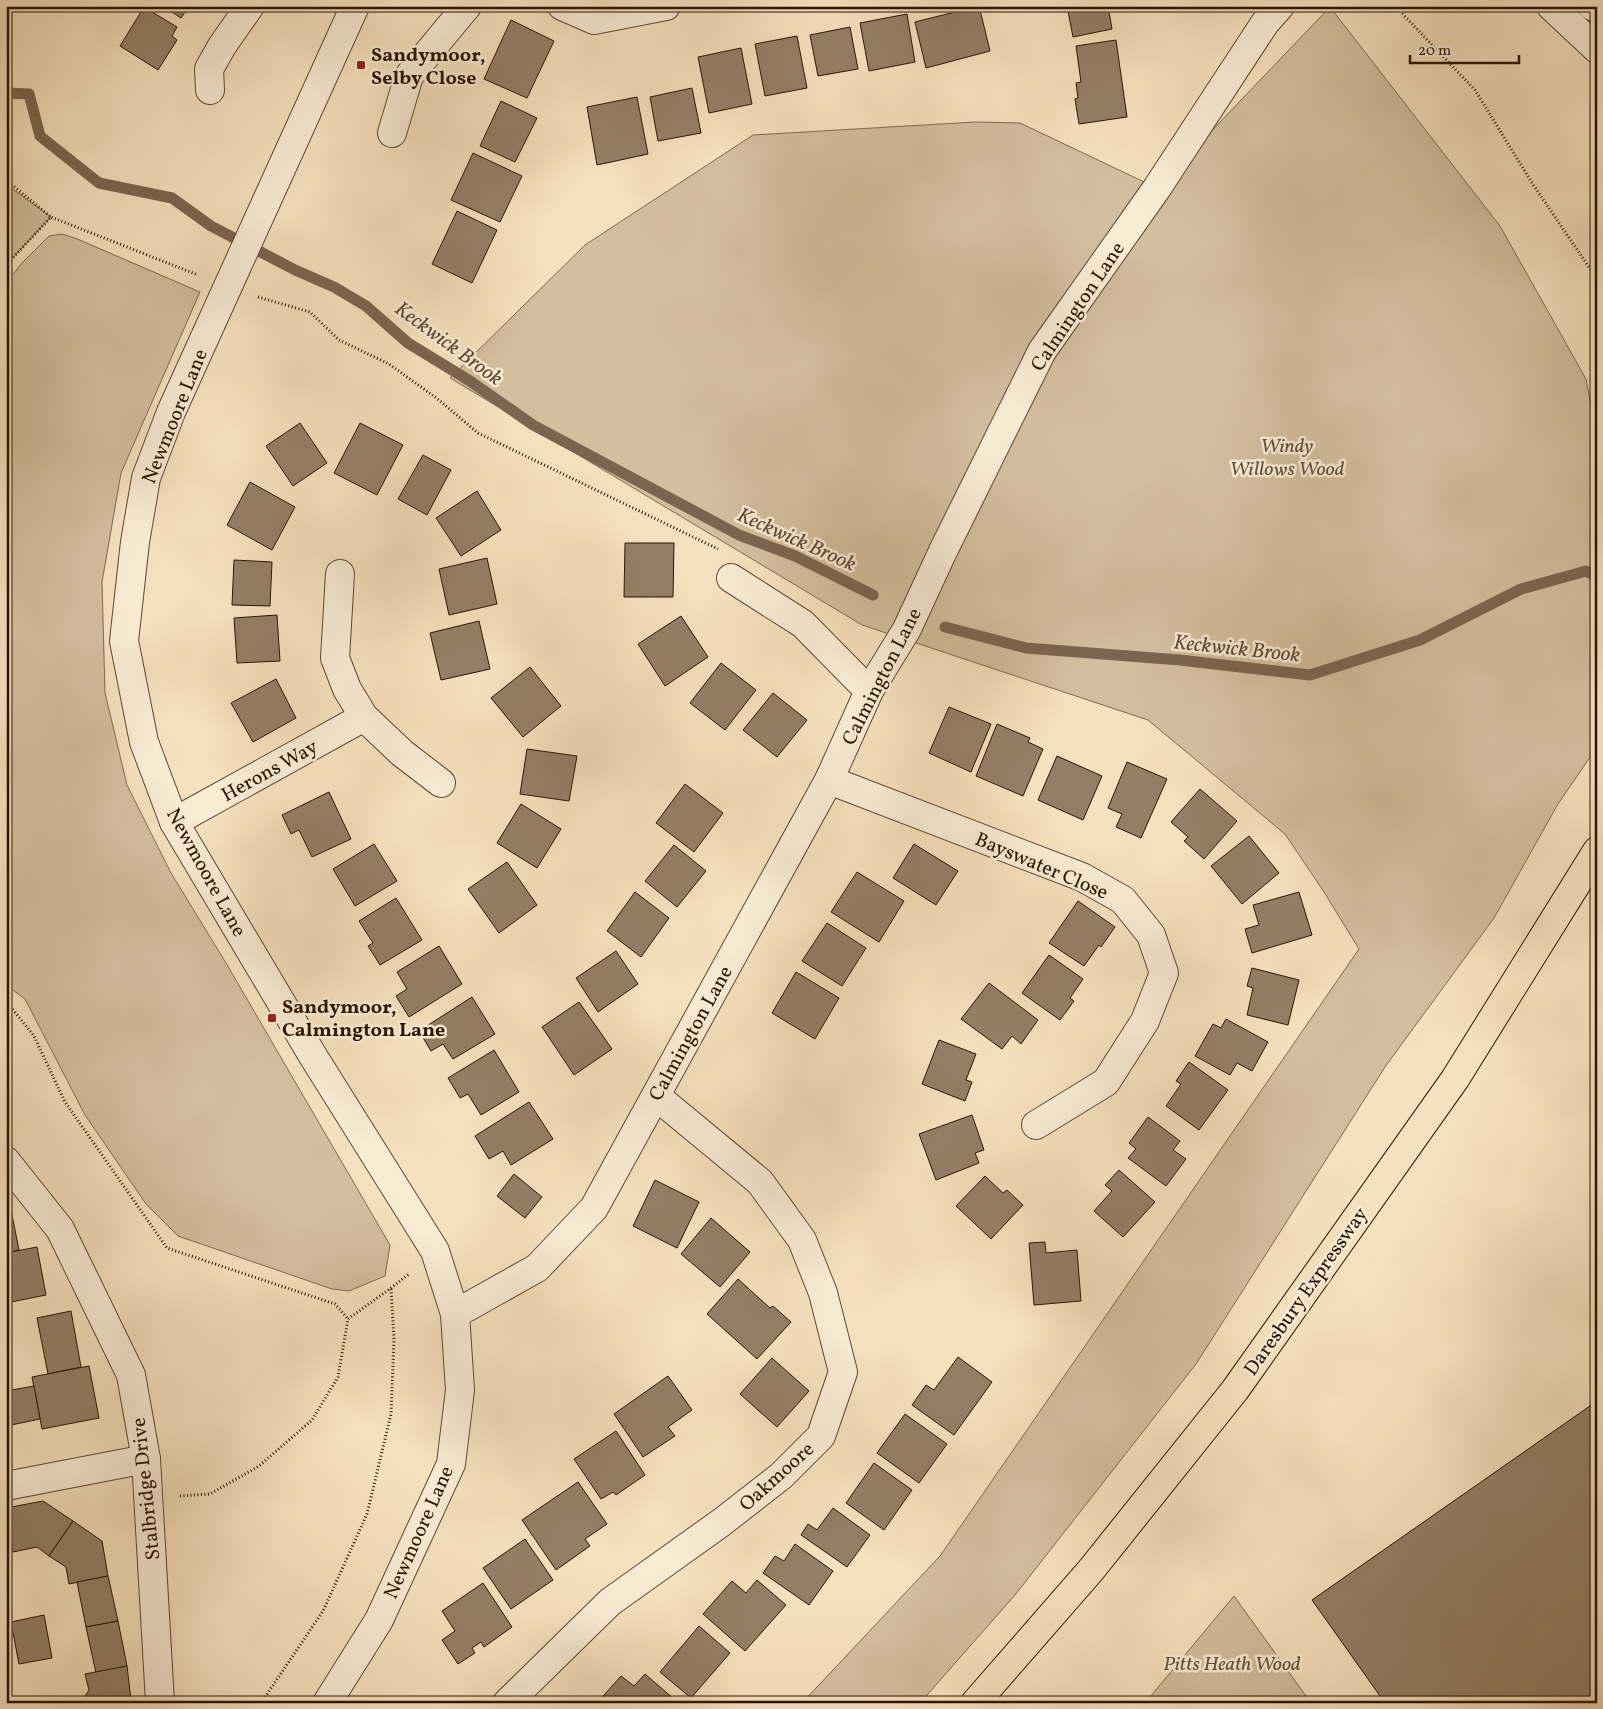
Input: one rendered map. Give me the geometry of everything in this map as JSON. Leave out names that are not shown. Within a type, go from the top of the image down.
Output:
[{"type":"main road","name":"Daresbury Expressway","points":[[975,1703],[1091,1570],[1235,1390],[1455,1079],[1597,851]]},
{"type":"street","points":[[210,90],[209,69],[222,46],[250,6]]},
{"type":"street","name":"Newmoore Lane","points":[[327,1703],[379,1620],[450,1464],[460,1390],[455,1314],[435,1251],[313,1056],[174,822],[144,742],[124,641],[135,542],[146,478],[172,412],[356,6]]},
{"type":"street","points":[[392,133],[408,76],[467,6]]},
{"type":"street","points":[[562,6],[594,20],[666,6]]},
{"type":"street","name":"Calmington Lane","points":[[455,1314],[537,1268],[594,1208],[828,780],[869,691],[907,629],[947,542],[1042,351],[1157,188],[1265,23],[1280,6]]},
{"type":"street","points":[[1551,6],[1597,49]]},
{"type":"street","points":[[1592,6],[1597,8]]},
{"type":"street","points":[[340,574],[335,658],[347,690],[364,717],[402,753],[441,783]]},
{"type":"street","points":[[731,578],[803,624],[869,691]]},
{"type":"street","name":"Herons Way","points":[[174,822],[364,717]]},
{"type":"street","name":"Bayswater Close","points":[[828,780],[1082,878],[1123,900],[1151,935],[1164,973],[1145,1021],[1106,1082],[1036,1125]]},
{"type":"street","name":"Oakmoore","points":[[507,1703],[610,1602],[722,1522],[781,1476],[821,1436],[843,1372],[823,1293],[802,1240],[760,1182],[656,1096]]},
{"type":"street","name":"Stalbridge Drive","points":[[6,1160],[60,1229],[131,1375],[146,1459],[150,1497],[160,1703]]},
{"type":"street","points":[[6,1486],[146,1459]]},
{"type":"path","points":[[1394,6],[1475,90],[1534,186],[1597,279]]},
{"type":"path","points":[[6,180],[51,217],[233,277],[310,312],[339,340],[390,364],[435,397],[478,433],[720,550],[731,578]]},
{"type":"path","points":[[6,266],[51,217]]},
{"type":"path","points":[[6,1001],[34,1036],[65,1102],[167,1248],[335,1304],[348,1319]]},
{"type":"path","points":[[150,1497],[210,1494],[259,1466],[312,1420],[338,1377],[348,1319],[391,1288],[435,1251]]},
{"type":"path","points":[[261,1703],[323,1611],[367,1514],[391,1414],[394,1339],[391,1288]]},
{"type":"green space","name":"Windy Willows Wood","points":[[1330,7],[1500,226],[1586,379],[1597,437],[1597,747],[1558,804],[1494,918],[1385,1067],[1196,1364],[1015,1595],[920,1703],[802,1703],[940,1556],[1359,949],[1285,834],[1148,720],[862,625],[450,378],[585,245],[753,135],[975,122],[1020,123],[1157,188]]},
{"type":"green space","points":[[6,184],[51,217],[6,265]]},
{"type":"green space","points":[[62,234],[200,292],[121,473],[102,582],[105,693],[127,785],[171,873],[226,963],[390,1245],[385,1276],[349,1291],[332,1289],[178,1236],[146,1204],[85,1115],[25,999],[6,985],[6,283],[22,263],[49,236]]},
{"type":"green space","name":"Pitts Heath Wood","points":[[1234,1596],[1311,1703],[1145,1703]]},
{"type":"building","points":[[163,6],[189,6],[181,18]]},
{"type":"building","points":[[979,6],[990,51],[926,68],[915,22]]},
{"type":"building","points":[[1067,6],[1108,6],[1112,29],[1073,37]]},
{"type":"building","points":[[144,7],[177,27],[172,36],[177,40],[158,70],[120,46]]},
{"type":"building","points":[[907,14],[915,62],[869,71],[860,23]]},
{"type":"building","points":[[511,20],[554,41],[527,98],[484,79]]},
{"type":"building","points":[[850,27],[858,69],[818,76],[810,35]]},
{"type":"building","points":[[797,36],[807,88],[765,96],[755,44]]},
{"type":"building","points":[[1116,40],[1127,117],[1079,124],[1075,99],[1078,98],[1076,83],[1081,82],[1076,46]]},
{"type":"building","points":[[741,48],[752,104],[709,113],[698,57]]},
{"type":"building","points":[[692,88],[701,133],[658,141],[650,97]]},
{"type":"building","points":[[637,97],[648,154],[597,165],[587,107]]},
{"type":"building","points":[[501,101],[537,118],[515,162],[480,146]]},
{"type":"building","points":[[473,153],[522,176],[500,222],[451,200]]},
{"type":"building","points":[[457,211],[497,230],[472,283],[432,264]]},
{"type":"building","points":[[300,423],[327,463],[293,486],[266,446]]},
{"type":"building","points":[[360,423],[403,445],[377,495],[334,473]]},
{"type":"building","points":[[423,455],[451,470],[427,515],[398,499]]},
{"type":"building","points":[[250,482],[295,507],[272,550],[227,525]]},
{"type":"building","points":[[477,491],[501,530],[461,556],[436,518]]},
{"type":"building","points":[[625,543],[674,543],[673,597],[624,597]]},
{"type":"building","points":[[487,558],[497,604],[449,615],[439,569]]},
{"type":"building","points":[[234,560],[272,562],[270,606],[232,605]]},
{"type":"building","points":[[277,615],[280,661],[237,663],[234,618]]},
{"type":"building","points":[[681,616],[708,657],[665,686],[638,644]]},
{"type":"building","points":[[479,621],[490,669],[441,680],[430,633]]},
{"type":"building","points":[[721,663],[756,690],[725,730],[690,703]]},
{"type":"building","points":[[530,667],[561,706],[523,737],[491,698]]},
{"type":"building","points":[[276,679],[296,718],[253,742],[231,703]]},
{"type":"building","points":[[773,693],[807,720],[777,757],[743,730]]},
{"type":"building","points":[[949,707],[991,724],[971,772],[929,753]]},
{"type":"building","points":[[997,724],[1030,738],[1028,742],[1043,749],[1023,796],[976,776]]},
{"type":"building","points":[[527,749],[577,756],[569,801],[520,794]]},
{"type":"building","points":[[1057,756],[1102,776],[1083,820],[1038,800]]},
{"type":"building","points":[[1127,762],[1167,779],[1141,838],[1116,827],[1122,814],[1108,808]]},
{"type":"building","points":[[685,784],[723,813],[694,852],[656,823]]},
{"type":"building","points":[[1200,789],[1237,821],[1204,859],[1184,841],[1188,837],[1171,822]]},
{"type":"building","points":[[329,792],[351,839],[312,857],[299,830],[291,834],[282,815]]},
{"type":"building","points":[[521,804],[561,829],[537,868],[497,843]]},
{"type":"building","points":[[1249,836],[1279,873],[1242,904],[1211,866]]},
{"type":"building","points":[[374,844],[397,881],[355,906],[333,869]]},
{"type":"building","points":[[914,844],[958,871],[936,905],[893,878]]},
{"type":"building","points":[[674,845],[706,871],[677,907],[645,881]]},
{"type":"building","points":[[507,862],[537,905],[499,933],[468,889]]},
{"type":"building","points":[[857,872],[904,901],[879,942],[831,912]]},
{"type":"building","points":[[635,892],[669,918],[641,957],[607,931]]},
{"type":"building","points":[[1299,892],[1312,935],[1252,953],[1245,929],[1259,925],[1253,905]]},
{"type":"building","points":[[396,898],[422,940],[380,965],[368,946],[373,943],[359,921]]},
{"type":"building","points":[[1078,901],[1115,927],[1084,966],[1049,943]]},
{"type":"building","points":[[827,923],[866,948],[842,986],[802,961]]},
{"type":"building","points":[[439,946],[462,984],[409,1017],[396,996],[407,989],[397,972]]},
{"type":"building","points":[[616,951],[638,984],[598,1012],[576,978]]},
{"type":"building","points":[[1049,955],[1083,979],[1070,998],[1074,1001],[1060,1020],[1022,993]]},
{"type":"building","points":[[1252,968],[1299,980],[1288,1025],[1247,1015],[1253,988],[1247,986]]},
{"type":"building","points":[[796,972],[839,998],[815,1039],[772,1013]]},
{"type":"building","points":[[989,983],[1038,1020],[1021,1044],[1012,1036],[1002,1049],[961,1019]]},
{"type":"building","points":[[472,997],[495,1034],[453,1059],[443,1044],[431,1051],[419,1031]]},
{"type":"building","points":[[579,1002],[612,1049],[574,1075],[542,1027]]},
{"type":"building","points":[[1226,1019],[1268,1042],[1252,1071],[1237,1063],[1230,1075],[1195,1056],[1213,1024],[1221,1028]]},
{"type":"building","points":[[939,1040],[976,1054],[966,1080],[972,1082],[965,1101],[922,1084]]},
{"type":"building","points":[[494,1050],[519,1092],[481,1115],[468,1094],[460,1098],[448,1078]]},
{"type":"building","points":[[1189,1062],[1228,1090],[1199,1130],[1166,1106],[1181,1084],[1176,1081]]},
{"type":"building","points":[[529,1102],[553,1139],[511,1165],[503,1151],[489,1159],[475,1136]]},
{"type":"building","points":[[972,1115],[984,1150],[975,1153],[979,1163],[936,1180],[919,1134]]},
{"type":"building","points":[[1148,1117],[1180,1141],[1173,1150],[1186,1159],[1166,1186],[1128,1158],[1136,1149],[1129,1143]]},
{"type":"building","points":[[1119,1170],[1155,1202],[1123,1237],[1094,1211],[1112,1191],[1105,1185]]},
{"type":"building","points":[[514,1174],[542,1197],[525,1218],[497,1196]]},
{"type":"building","points":[[985,1176],[1003,1193],[1007,1190],[1023,1205],[991,1239],[956,1206]]},
{"type":"building","points":[[655,1180],[699,1202],[677,1248],[633,1226]]},
{"type":"building","points":[[6,1210],[11,1210],[19,1250],[6,1253]]},
{"type":"building","points":[[711,1218],[750,1252],[720,1287],[681,1254]]},
{"type":"building","points":[[1045,1242],[1046,1253],[1077,1250],[1081,1301],[1034,1305],[1029,1243]]},
{"type":"building","points":[[37,1247],[46,1295],[6,1303],[6,1253]]},
{"type":"building","points":[[738,1279],[770,1308],[773,1306],[791,1322],[757,1359],[707,1314]]},
{"type":"building","points":[[71,1311],[81,1367],[48,1374],[37,1318]]},
{"type":"building","points":[[958,1357],[992,1382],[954,1435],[912,1405],[926,1385],[934,1390]]},
{"type":"building","points":[[772,1358],[809,1391],[777,1427],[740,1394]]},
{"type":"building","points":[[89,1366],[99,1418],[42,1429],[32,1377]]},
{"type":"building","points":[[668,1376],[692,1410],[668,1427],[675,1436],[643,1457],[614,1414]]},
{"type":"building","points":[[34,1386],[40,1419],[6,1426],[6,1391]]},
{"type":"building","points":[[1597,1401],[1597,1703],[1385,1703],[1312,1600]]},
{"type":"building","points":[[905,1414],[947,1444],[919,1483],[877,1453]]},
{"type":"building","points":[[616,1431],[645,1475],[616,1495],[613,1492],[601,1499],[574,1459]]},
{"type":"building","points":[[874,1463],[912,1490],[884,1530],[846,1503]]},
{"type":"building","points":[[578,1482],[607,1524],[585,1539],[590,1546],[556,1570],[522,1520]]},
{"type":"building","points":[[43,1501],[73,1521],[49,1556],[37,1547],[13,1552],[6,1518],[6,1508]]},
{"type":"building","points":[[833,1508],[870,1535],[847,1567],[801,1535],[808,1524],[817,1530]]},
{"type":"building","points":[[73,1521],[102,1541],[108,1576],[69,1584],[66,1567],[49,1556]]},
{"type":"building","points":[[525,1539],[553,1580],[511,1609],[483,1568]]},
{"type":"building","points":[[6,1542],[12,1569],[6,1571]]},
{"type":"building","points":[[795,1544],[833,1571],[809,1605],[763,1573],[775,1556],[784,1561]]},
{"type":"building","points":[[108,1576],[118,1621],[86,1627],[77,1582]]},
{"type":"building","points":[[757,1580],[786,1605],[745,1651],[703,1614],[732,1581],[746,1593]]},
{"type":"building","points":[[483,1583],[512,1627],[484,1647],[481,1642],[472,1648],[475,1653],[458,1664],[442,1640],[455,1631],[442,1611]]},
{"type":"building","points":[[44,1615],[52,1658],[19,1664],[11,1622]]},
{"type":"building","points":[[118,1621],[127,1666],[96,1673],[86,1627]]},
{"type":"building","points":[[699,1626],[730,1653],[691,1698],[660,1672]]},
{"type":"building","points":[[127,1666],[131,1700],[129,1703],[81,1703],[89,1690],[85,1674]]},
{"type":"building","points":[[645,1674],[674,1699],[670,1703],[597,1703],[621,1676],[634,1686]]},
{"type":"waterway","name":"Keckwick Brook","points":[[6,93],[29,94],[40,136],[99,183],[172,198],[211,226],[295,270],[334,287],[366,306],[408,343],[470,381],[533,425],[739,535],[795,556],[873,595]]},
{"type":"waterway","name":"Keckwick Brook","points":[[945,627],[1026,648],[1180,660],[1310,675],[1420,640],[1521,589],[1586,571],[1597,577]]},
{"type":"place","name":"Sandymoor, Selby Close","points":[[361,65]]},
{"type":"place","name":"Sandymoor, Calmington Lane","points":[[272,1018]]}]
